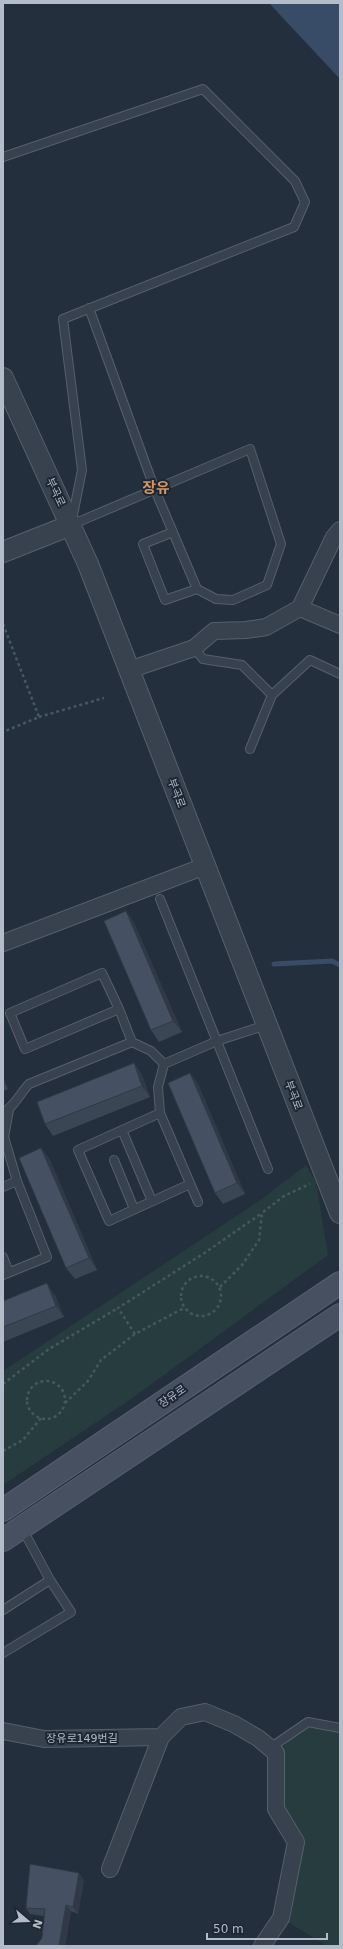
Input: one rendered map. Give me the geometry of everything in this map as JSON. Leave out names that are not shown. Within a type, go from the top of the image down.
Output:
[{"type":"main road","name":"장유로","points":[[3,1510],[340,1283]]},
{"type":"main road","points":[[3,1540],[340,1315]]},
{"type":"street","name":"부곡로","points":[[3,378],[88,564],[340,1213]]},
{"type":"street","points":[[3,552],[71,525]]},
{"type":"street","points":[[129,670],[194,648],[214,631],[246,630],[266,627],[300,608],[334,538],[340,530]]},
{"type":"street","points":[[300,608],[340,626]]},
{"type":"street","points":[[3,943],[205,866]]},
{"type":"street","points":[[110,1869],[161,1737],[181,1717],[205,1712],[252,1734],[276,1753],[276,1809],[296,1842],[281,1918],[262,1946]]},
{"type":"street","name":"장유로149번길","points":[[3,1731],[44,1738],[161,1737]]},
{"type":"lane","points":[[3,157],[203,89],[295,181],[305,202],[294,227],[63,319],[82,470],[71,525]]},
{"type":"lane","points":[[71,525],[155,490],[250,449],[282,544],[267,585],[233,600],[216,599],[197,590],[155,490],[89,308]]},
{"type":"lane","points":[[173,532],[143,544],[166,600],[197,590]]},
{"type":"lane","points":[[194,648],[203,659],[242,665],[272,695]]},
{"type":"lane","points":[[250,749],[272,695],[310,660],[340,674]]},
{"type":"lane","points":[[160,899],[268,1169]]},
{"type":"lane","points":[[119,1009],[26,1049],[10,1013],[102,973],[119,1009],[132,1042],[151,1051],[164,1064]]},
{"type":"lane","points":[[164,1064],[217,1041],[267,1024]]},
{"type":"lane","points":[[3,1257],[6,1273],[47,1257],[17,1182],[4,1137],[6,1111],[18,1095],[29,1084],[132,1042]]},
{"type":"lane","points":[[164,1064],[158,1087],[160,1113],[198,1202]]},
{"type":"lane","points":[[160,1113],[78,1150],[109,1220],[190,1184]]},
{"type":"lane","points":[[122,1130],[152,1201]]},
{"type":"lane","points":[[114,1160],[134,1209]]},
{"type":"lane","points":[[3,1187],[17,1182]]},
{"type":"lane","points":[[3,1653],[72,1612],[50,1580],[22,1527]]},
{"type":"lane","points":[[3,1610],[50,1580]]},
{"type":"lane","points":[[270,1748],[308,1722],[340,1728]]},
{"type":"path","points":[[3,624],[39,717]]},
{"type":"path","points":[[3,732],[39,717],[104,698]]},
{"type":"path","points":[[3,1384],[49,1350],[206,1252],[284,1196],[310,1184]]},
{"type":"path","points":[[220,1287],[242,1265],[259,1240],[262,1213]]},
{"type":"path","points":[[204,1276],[210,1278],[220,1287],[221,1301],[214,1312],[202,1317],[189,1313],[184,1308],[180,1295],[182,1289],[191,1278],[204,1276]]},
{"type":"path","points":[[118,1308],[135,1334]]},
{"type":"path","points":[[65,1403],[63,1391],[60,1386],[49,1381],[37,1384],[32,1388],[28,1399],[31,1411],[41,1418],[54,1417],[59,1414],[65,1403],[88,1381],[101,1360],[135,1334],[184,1308]]},
{"type":"path","points":[[3,1451],[23,1440],[41,1418]]},
{"type":"green space","points":[[306,1165],[316,1182],[328,1255],[131,1399],[3,1485],[3,1371],[262,1199]]},
{"type":"green space","points":[[308,1722],[340,1728],[340,1946],[327,1946],[281,1918],[296,1842],[276,1809],[276,1753]]},
{"type":"water","points":[[269,3],[340,3],[340,79]]},
{"type":"building","points":[[126,911],[173,1021],[151,1030],[104,921]]},
{"type":"building","points":[[134,1063],[142,1086],[45,1124],[37,1102]]},
{"type":"building","points":[[190,1073],[237,1183],[215,1193],[168,1083]]},
{"type":"building","points":[[41,1148],[89,1258],[66,1268],[19,1158]]},
{"type":"building","points":[[47,1283],[56,1306],[3,1327],[3,1301]]},
{"type":"building","points":[[30,1864],[79,1873],[73,1907],[66,1905],[59,1946],[36,1946],[42,1938],[45,1909],[26,1908]]},
{"type":"waterway","points":[[274,964],[332,961],[340,965]]},
{"type":"district","name":"장유","points":[[156,488]]}]
